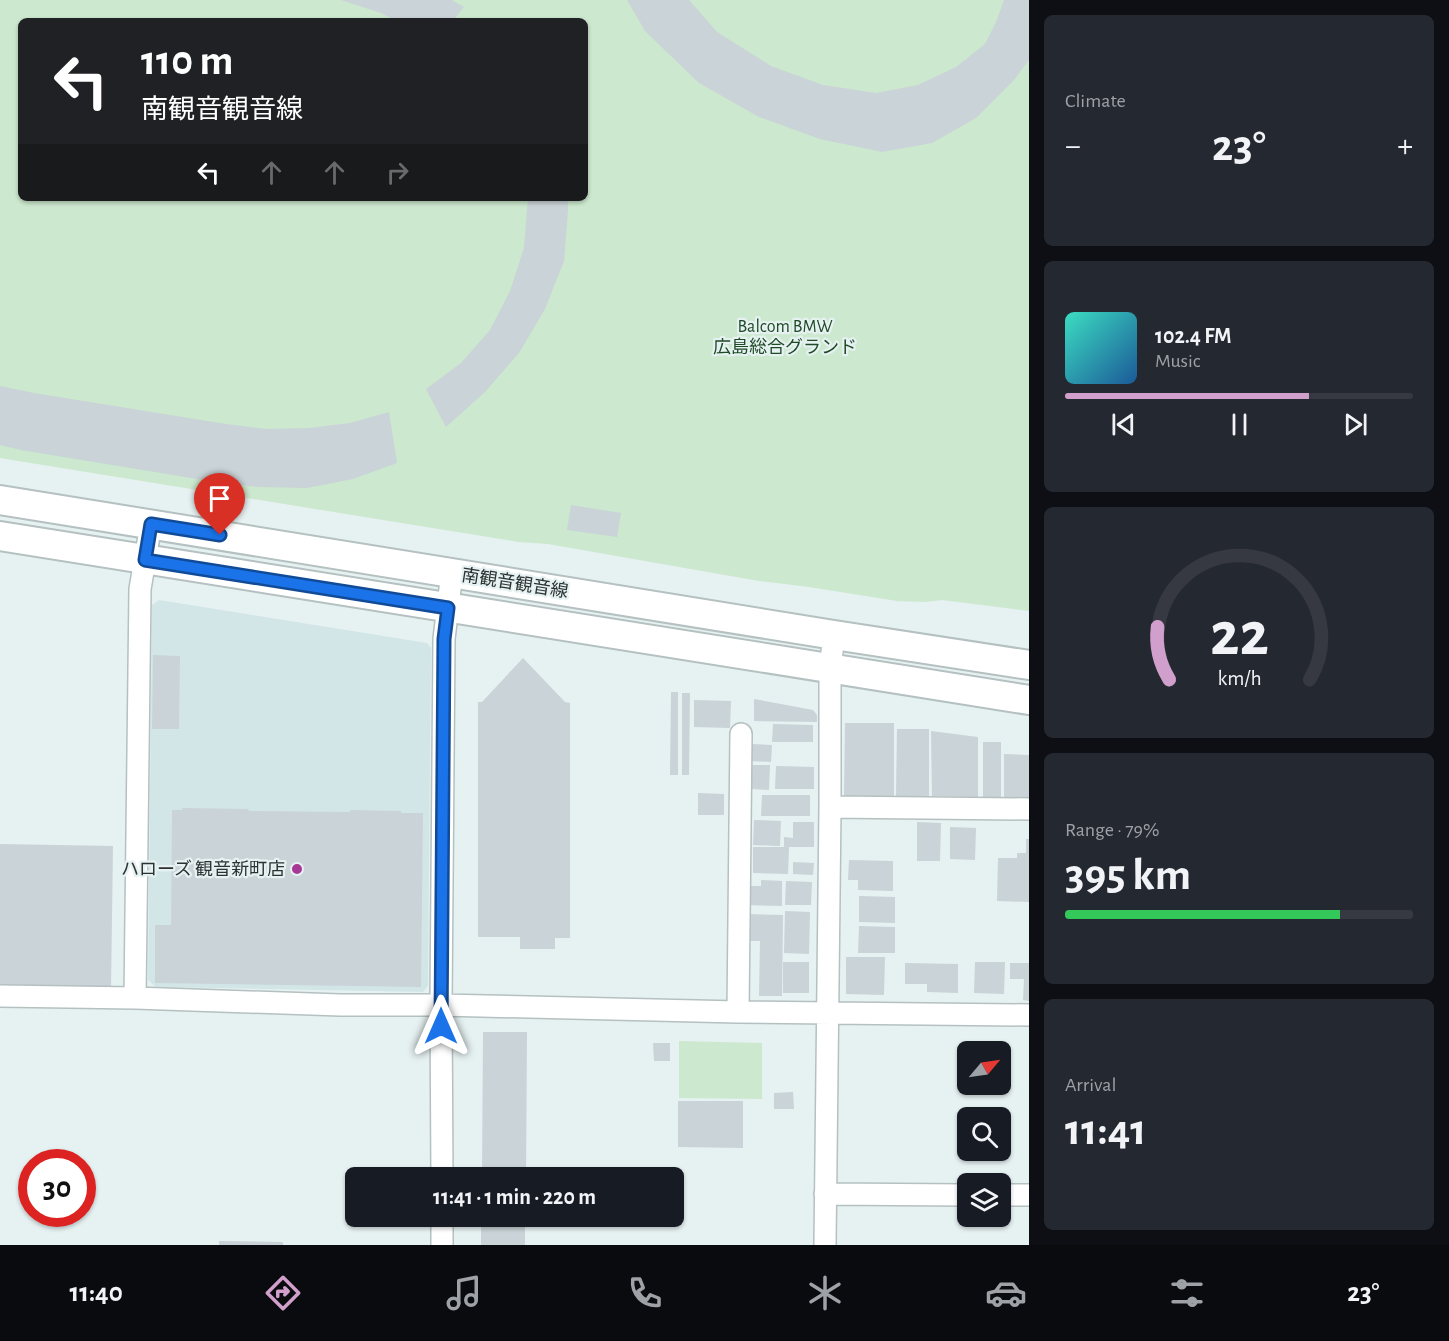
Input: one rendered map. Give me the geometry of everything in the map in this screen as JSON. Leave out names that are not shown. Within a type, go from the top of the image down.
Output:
[{"type":"main road","name":"南観音観音線","points":[[0,500],[1029,665]]},
{"type":"main road","name":"南観音観音線","points":[[0,536],[1029,700]]},
{"type":"street","points":[[135,998],[140,590],[151,524]]},
{"type":"street","points":[[442,1167],[444,639],[452,572]]},
{"type":"street","points":[[825,1245],[830,669],[834,635]]},
{"type":"street","points":[[738,1012],[741,734]]},
{"type":"street","points":[[830,807],[1029,809]]},
{"type":"street","points":[[0,996],[340,1005],[1029,1016]]},
{"type":"street","points":[[825,1194],[957,1195]]},
{"type":"street","points":[[1011,1195],[1029,1195]]},
{"type":"street","points":[[442,1227],[442,1245]]},
{"type":"shaded area","points":[[159,600],[427,643],[431,648],[428,986],[423,992],[156,987],[148,980],[152,605]]},
{"type":"green space","name":"Balcom BMW 広島総合グランド","points":[[0,0],[1029,0],[1029,611],[942,600],[897,601],[759,581],[548,544],[519,542],[0,458]]},
{"type":"green space","points":[[679,1041],[762,1043],[762,1099],[679,1098]]},
{"type":"building","points":[[341,0],[452,0],[464,7],[455,18],[391,18]]},
{"type":"building","points":[[627,0],[689,0],[717,32],[771,66],[823,85],[876,93],[918,85],[956,67],[985,44],[1004,0],[1029,0],[1029,60],[1014,80],[976,118],[932,143],[882,152],[820,139],[759,117],[699,83],[645,31]]},
{"type":"building","points":[[528,201],[568,201],[564,261],[545,309],[519,353],[485,392],[446,427],[426,389],[461,363],[490,330],[510,291],[524,248]]},
{"type":"building","points":[[0,386],[266,429],[309,428],[350,423],[389,412],[397,463],[353,479],[307,488],[259,487],[21,450],[0,445]]},
{"type":"building","points":[[571,505],[621,513],[617,537],[567,530]]},
{"type":"building","points":[[153,655],[180,656],[179,729],[152,729]]},
{"type":"building","points":[[523,658],[565,702],[570,703],[570,938],[555,938],[555,949],[520,949],[520,937],[478,937],[478,702],[482,702]]},
{"type":"building","points":[[671,692],[678,692],[678,775],[670,775]]},
{"type":"building","points":[[682,693],[690,693],[689,775],[682,775]]},
{"type":"building","points":[[754,699],[813,710],[817,715],[817,722],[754,721]]},
{"type":"building","points":[[694,700],[731,701],[730,728],[694,727]]},
{"type":"building","points":[[845,723],[894,723],[894,796],[844,796]]},
{"type":"building","points":[[773,724],[813,725],[813,742],[772,742]]},
{"type":"building","points":[[897,729],[929,729],[929,797],[896,796]]},
{"type":"building","points":[[931,731],[978,737],[978,797],[932,796]]},
{"type":"building","points":[[983,742],[1001,742],[1001,798],[983,798]]},
{"type":"building","points":[[751,744],[772,745],[771,762],[750,761]]},
{"type":"building","points":[[1004,754],[1029,755],[1029,797],[1004,797]]},
{"type":"building","points":[[751,765],[770,765],[769,790],[751,789]]},
{"type":"building","points":[[776,766],[814,767],[814,789],[775,789]]},
{"type":"building","points":[[698,793],[724,794],[724,815],[698,815]]},
{"type":"building","points":[[762,795],[810,795],[810,816],[761,816]]},
{"type":"building","name":"ハローズ 観音新町店","points":[[182,808],[423,813],[421,987],[155,983],[155,925],[171,925],[172,810],[182,810]]},
{"type":"building","points":[[754,820],[781,821],[780,846],[753,845]]},
{"type":"building","points":[[793,822],[814,822],[814,847],[789,847],[788,874],[753,873],[753,847],[784,847],[784,837],[793,838]]},
{"type":"building","points":[[917,822],[941,823],[940,861],[917,861]]},
{"type":"building","points":[[950,827],[976,828],[975,860],[950,859]]},
{"type":"building","points":[[1026,839],[1029,839],[1029,902],[997,901],[998,858],[1017,858],[1017,853],[1026,853]]},
{"type":"building","points":[[0,844],[113,846],[111,988],[0,986]]},
{"type":"building","points":[[849,860],[893,861],[893,891],[858,890],[858,880],[848,880]]},
{"type":"building","points":[[793,862],[814,863],[813,875],[793,874]]},
{"type":"building","points":[[761,880],[782,881],[782,906],[746,905],[747,886],[761,886]]},
{"type":"building","points":[[786,881],[812,882],[811,905],[785,905]]},
{"type":"building","points":[[859,896],[895,897],[895,923],[859,922]]},
{"type":"building","points":[[785,911],[810,912],[809,954],[784,953]]},
{"type":"building","points":[[748,914],[783,915],[782,996],[759,996],[760,941],[747,941]]},
{"type":"building","points":[[859,926],[895,927],[895,953],[858,953]]},
{"type":"building","points":[[846,957],[885,957],[884,995],[846,994]]},
{"type":"building","points":[[783,962],[809,962],[809,993],[783,993]]},
{"type":"building","points":[[975,962],[1005,962],[1004,994],[974,993]]},
{"type":"building","points":[[905,963],[958,964],[958,993],[927,992],[927,984],[905,984]]},
{"type":"building","points":[[1010,963],[1029,963],[1029,1001],[1023,1000],[1024,979],[1010,979]]},
{"type":"building","points":[[483,1032],[527,1032],[526,1167],[482,1167]]},
{"type":"building","points":[[653,1043],[670,1043],[670,1061],[654,1061]]},
{"type":"building","points":[[793,1092],[794,1109],[774,1109],[774,1093]]},
{"type":"building","points":[[678,1101],[743,1101],[743,1148],[678,1147]]},
{"type":"building","points":[[481,1227],[525,1227],[525,1245],[481,1245]]},
{"type":"building","points":[[219,1241],[283,1242],[283,1245],[219,1245]]},
{"type":"place","name":"ハローズ 観音新町店","points":[[297,869]]},
{"type":"route","points":[[220,535],[151,524],[145,560],[448,608],[444,639],[441,1026]]}]
